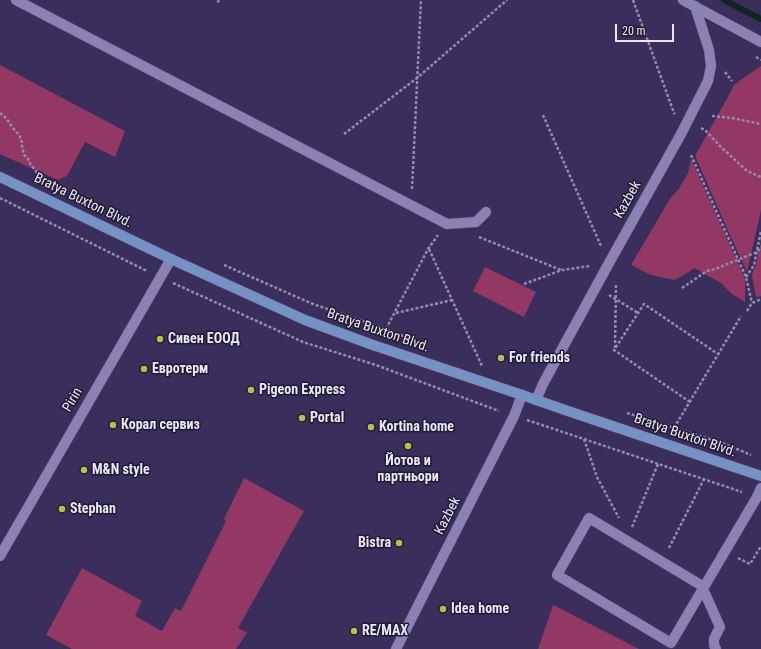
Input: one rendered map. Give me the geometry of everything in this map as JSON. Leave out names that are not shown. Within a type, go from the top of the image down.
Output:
[{"type":"street","points":[[16,0],[447,224],[476,222],[486,212]]},
{"type":"street","points":[[683,0],[761,42]]},
{"type":"street","name":"Kazbek","points":[[536,400],[546,378],[681,134],[708,81],[711,66],[709,50],[695,6]]},
{"type":"street","name":"Bratya Buxton Blvd.","points":[[0,177],[171,259],[305,320],[370,344],[761,476]]},
{"type":"street","name":"Pirin","points":[[0,556],[171,259]]},
{"type":"street","name":"Kazbek","points":[[396,649],[514,416],[522,395]]},
{"type":"street","points":[[716,649],[714,639],[720,627],[704,588],[662,562],[628,536],[589,518],[557,575],[671,643],[704,588],[759,493]]},
{"type":"path","points":[[411,205],[422,0]]},
{"type":"path","points":[[344,134],[417,78],[507,0]]},
{"type":"path","points":[[633,0],[674,113]]},
{"type":"path","points":[[0,113],[7,119],[20,136],[24,155],[36,171],[38,180],[32,177]]},
{"type":"path","points":[[524,284],[562,270],[609,263],[543,115]]},
{"type":"path","points":[[712,116],[732,118],[761,124]]},
{"type":"path","points":[[704,130],[721,148],[747,171],[761,177]]},
{"type":"path","points":[[691,155],[746,277],[752,303]]},
{"type":"path","points":[[386,330],[428,249],[447,224]]},
{"type":"path","points":[[746,277],[754,265],[761,231]]},
{"type":"path","points":[[475,235],[562,270]]},
{"type":"path","points":[[682,288],[707,271],[757,252],[761,247]]},
{"type":"path","points":[[428,249],[484,369],[477,366]]},
{"type":"path","points":[[221,263],[313,304],[421,344]]},
{"type":"path","points":[[616,282],[616,348],[614,350],[690,402]]},
{"type":"path","points":[[609,295],[638,313]]},
{"type":"path","points":[[747,311],[752,303],[761,299]]},
{"type":"path","points":[[395,313],[452,300]]},
{"type":"path","points":[[616,348],[644,304],[718,354]]},
{"type":"path","points":[[674,428],[741,316]]},
{"type":"path","points":[[621,411],[725,444],[754,456]]},
{"type":"path","points":[[522,419],[704,479],[759,493]]},
{"type":"path","points":[[558,430],[560,426]]},
{"type":"path","points":[[583,439],[597,477],[628,536]]},
{"type":"path","points":[[628,536],[658,464]]},
{"type":"path","points":[[662,562],[704,479]]},
{"type":"path","points":[[750,564],[761,546]]},
{"type":"shaded area","points":[[0,65],[125,131],[115,157],[85,142],[67,176],[58,180],[0,154]]},
{"type":"shaded area","points":[[761,66],[761,210],[747,272],[695,156],[735,84]]},
{"type":"shaded area","points":[[691,159],[745,279],[745,302],[732,294],[721,283],[694,268],[674,280],[651,275],[631,265],[671,197],[678,190],[688,173]]},
{"type":"shaded area","points":[[761,242],[761,296],[756,297],[752,276]]},
{"type":"shaded area","points":[[485,267],[536,292],[524,317],[473,291]]},
{"type":"shaded area","points":[[244,478],[304,511],[238,628],[247,633],[236,649],[72,649],[46,635],[82,568],[142,601],[135,616],[162,631],[175,608],[181,611],[226,521],[224,519]]},
{"type":"shaded area","points":[[553,605],[639,649],[538,649]]},
{"type":"waterway","points":[[724,0],[761,19]]},
{"type":"place","name":"Сивен ЕООД","points":[[160,339]]},
{"type":"place","name":"For friends","points":[[501,358]]},
{"type":"place","name":"Евротерм","points":[[144,369]]},
{"type":"place","name":"Pigeon Express","points":[[251,390]]},
{"type":"place","name":"Portal","points":[[302,418]]},
{"type":"place","name":"Корал сервиз","points":[[113,425]]},
{"type":"place","name":"Kortina home","points":[[371,427]]},
{"type":"place","name":"Йотов и партньори","points":[[408,446]]},
{"type":"place","name":"M&N style","points":[[84,470]]},
{"type":"place","name":"Stephan","points":[[62,509]]},
{"type":"place","name":"Bistra","points":[[399,543]]},
{"type":"place","name":"Idea home","points":[[443,609]]},
{"type":"place","name":"RE/MAX","points":[[354,631]]}]
